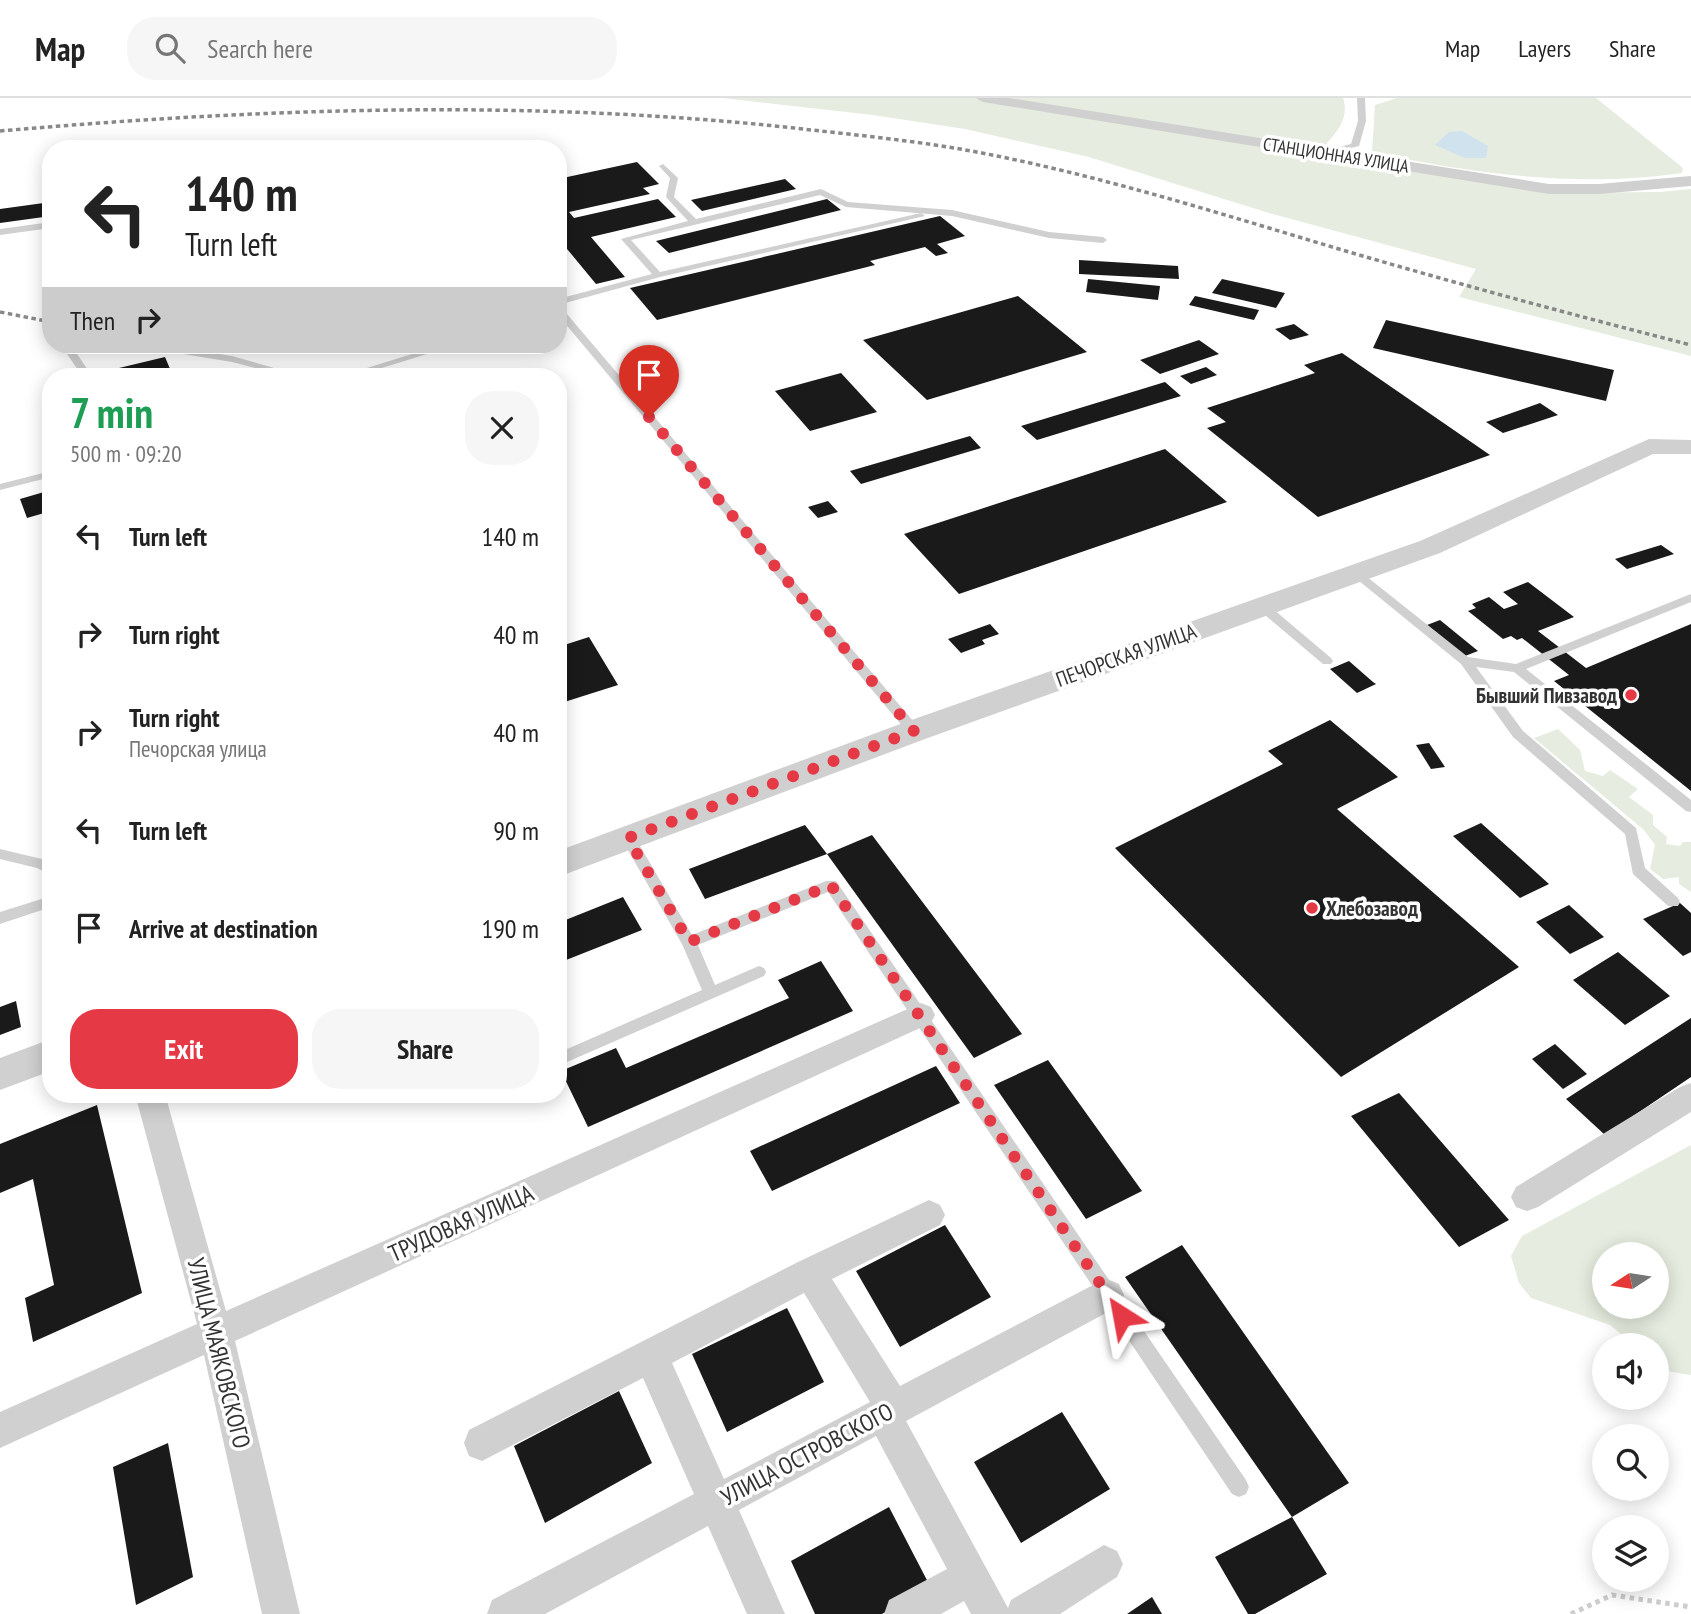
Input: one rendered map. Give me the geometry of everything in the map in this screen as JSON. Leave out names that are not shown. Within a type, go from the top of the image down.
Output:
[{"type":"street","name":"СТАНЦИОННАЯ УЛИЦА","points":[[983,98],[1549,189],[1599,189],[1691,181]]},
{"type":"street","name":"ПЕЧОРСКАЯ УЛИЦА","points":[[567,861],[914,731],[1430,547],[1649,446],[1691,447]]},
{"type":"street","name":"ТРУДОВАЯ УЛИЦА","points":[[0,1430],[921,1015]]},
{"type":"street","points":[[0,1074],[42,1058]]},
{"type":"street","points":[[1527,1197],[1691,1096]]},
{"type":"street","name":"УЛИЦА МАЯКОВСКОГО","points":[[152,1103],[216,1334],[281,1614]]},
{"type":"street","points":[[482,1443],[810,1273],[929,1215]]},
{"type":"street","points":[[810,1273],[888,1411],[970,1577],[992,1614]]},
{"type":"street","name":"УЛИЦА ОСТРОВСКОГО","points":[[506,1614],[1107,1295]]},
{"type":"street","points":[[651,1356],[766,1614]]},
{"type":"street","points":[[1025,1614],[1104,1564]]},
{"type":"street","points":[[903,1614],[970,1577]]},
{"type":"lane","points":[[1325,153],[1355,146],[1362,121],[1361,98]]},
{"type":"lane","points":[[663,166],[674,178],[670,197],[694,222]]},
{"type":"lane","points":[[658,275],[625,239],[821,192],[846,204],[972,216],[1049,235],[1103,240]]},
{"type":"lane","points":[[567,306],[658,275],[936,212]]},
{"type":"lane","points":[[0,232],[42,226]]},
{"type":"lane","points":[[567,319],[914,731]]},
{"type":"lane","points":[[200,354],[267,368]]},
{"type":"lane","points":[[373,368],[421,354]]},
{"type":"lane","points":[[0,487],[42,476]]},
{"type":"lane","points":[[1357,573],[1465,661],[1518,734],[1631,832],[1638,870],[1673,902]]},
{"type":"lane","points":[[1465,661],[1517,667],[1691,598]]},
{"type":"lane","points":[[1262,607],[1327,661]]},
{"type":"lane","points":[[1517,667],[1691,807]]},
{"type":"lane","points":[[628,838],[689,942],[711,993]]},
{"type":"lane","points":[[0,854],[42,865]]},
{"type":"lane","points":[[689,942],[831,885],[1239,1487]]},
{"type":"lane","points":[[0,918],[42,904]]},
{"type":"lane","points":[[567,1056],[759,972]]},
{"type":"path","points":[[1571,1614],[1612,1595],[1691,1607]]},
{"type":"shaded area","points":[[723,98],[1343,98],[1345,107],[1342,122],[1318,155],[1554,193],[1691,189],[1691,356],[1459,297],[1476,269],[1269,213],[1089,157],[965,129],[873,115]]},
{"type":"shaded area","points":[[1397,98],[1596,98],[1683,168],[1682,173],[1565,179],[1448,167],[1372,152],[1375,105]]},
{"type":"shaded area","points":[[1558,729],[1580,750],[1585,771],[1603,776],[1610,770],[1638,789],[1629,797],[1653,815],[1653,825],[1667,837],[1666,844],[1680,846],[1683,842],[1691,842],[1691,892],[1679,884],[1679,877],[1663,879],[1650,869],[1655,845],[1644,830],[1534,738]]},
{"type":"shaded area","points":[[1691,1145],[1691,1375],[1669,1371],[1669,1333],[1620,1333],[1610,1325],[1595,1320],[1670,1320],[1670,1242],[1592,1242],[1592,1319],[1531,1298],[1519,1283],[1511,1256],[1522,1236]]},
{"type":"water","points":[[1462,131],[1488,146],[1486,158],[1465,158],[1435,145],[1449,132]]},
{"type":"building","points":[[637,162],[659,184],[643,188],[650,194],[569,212],[574,218],[658,199],[676,217],[591,237],[625,277],[596,284],[567,249],[567,177]]},
{"type":"building","points":[[785,179],[796,189],[702,211],[691,200]]},
{"type":"building","points":[[827,199],[841,210],[669,253],[656,241]]},
{"type":"building","points":[[42,203],[42,217],[0,223],[0,209]]},
{"type":"building","points":[[940,216],[965,236],[937,244],[948,253],[936,256],[925,247],[870,261],[875,265],[657,320],[630,288]]},
{"type":"building","points":[[1079,260],[1178,266],[1179,279],[1079,274]]},
{"type":"building","points":[[1088,279],[1160,286],[1158,300],[1086,292]]},
{"type":"building","points":[[1222,279],[1285,293],[1276,308],[1212,293]]},
{"type":"building","points":[[1018,296],[1087,352],[927,400],[863,340]]},
{"type":"building","points":[[1195,296],[1259,310],[1254,320],[1189,305]]},
{"type":"building","points":[[1386,320],[1614,370],[1606,401],[1373,348]]},
{"type":"building","points":[[1294,324],[1309,335],[1290,340],[1275,329]]},
{"type":"building","points":[[1199,340],[1219,354],[1160,374],[1140,360]]},
{"type":"building","points":[[1342,353],[1490,455],[1318,517],[1207,428],[1226,422],[1207,408],[1315,373],[1304,365]]},
{"type":"building","points":[[165,357],[170,368],[119,368]]},
{"type":"building","points":[[1206,367],[1217,375],[1191,384],[1180,376]]},
{"type":"building","points":[[841,373],[877,412],[810,431],[775,391]]},
{"type":"building","points":[[1165,382],[1181,396],[1037,440],[1021,426]]},
{"type":"building","points":[[1540,403],[1558,415],[1503,433],[1486,422]]},
{"type":"building","points":[[970,436],[981,448],[861,484],[850,471]]},
{"type":"building","points":[[1165,449],[1227,502],[959,594],[904,534]]},
{"type":"building","points":[[42,493],[42,514],[27,518],[20,499]]},
{"type":"building","points":[[828,501],[838,512],[818,518],[808,507]]},
{"type":"building","points":[[1661,545],[1674,554],[1627,569],[1615,559]]},
{"type":"building","name":"Бывший Пивзавод","points":[[1528,582],[1574,617],[1538,631],[1586,668],[1691,624],[1691,791],[1554,681],[1569,675],[1522,638],[1517,640],[1511,636],[1503,639],[1468,611],[1476,608],[1472,604],[1489,597],[1504,609],[1518,604],[1503,592]]},
{"type":"building","points":[[1440,620],[1478,651],[1465,656],[1427,625]]},
{"type":"building","points":[[990,624],[999,634],[982,640],[985,644],[961,653],[948,639]]},
{"type":"building","points":[[589,637],[618,685],[567,701],[567,644]]},
{"type":"building","points":[[1349,661],[1376,684],[1357,693],[1330,669]]},
{"type":"building","name":"Хлебозавод","points":[[1330,720],[1398,777],[1337,809],[1519,967],[1341,1077],[1115,848],[1283,764],[1268,751]]},
{"type":"building","points":[[1429,743],[1445,767],[1431,769],[1416,745]]},
{"type":"building","points":[[1481,823],[1549,884],[1520,898],[1453,836]]},
{"type":"building","points":[[805,825],[827,854],[705,899],[689,869]]},
{"type":"building","points":[[872,835],[1022,1034],[974,1058],[827,854]]},
{"type":"building","points":[[623,897],[642,930],[567,960],[567,919]]},
{"type":"building","points":[[1680,903],[1691,913],[1691,952],[1683,956],[1643,919]]},
{"type":"building","points":[[1569,905],[1604,937],[1570,954],[1536,922]]},
{"type":"building","points":[[1618,952],[1670,996],[1625,1025],[1573,980]]},
{"type":"building","points":[[821,961],[853,1011],[588,1127],[567,1083],[567,1068],[616,1048],[626,1068],[789,998],[778,980]]},
{"type":"building","points":[[16,1001],[21,1027],[0,1035],[0,1007]]},
{"type":"building","points":[[1691,1018],[1691,1077],[1605,1135],[1566,1099]]},
{"type":"building","points":[[1555,1044],[1587,1074],[1563,1089],[1532,1059]]},
{"type":"building","points":[[1048,1060],[1142,1191],[1086,1219],[994,1085]]},
{"type":"building","points":[[936,1066],[960,1103],[772,1191],[750,1151]]},
{"type":"building","points":[[1399,1093],[1509,1220],[1459,1247],[1351,1116]]},
{"type":"building","points":[[97,1105],[142,1293],[33,1342],[25,1298],[54,1285],[33,1179],[0,1193],[0,1144]]},
{"type":"building","points":[[945,1225],[991,1297],[900,1347],[856,1271]]},
{"type":"building","points":[[1182,1245],[1349,1483],[1292,1517],[1125,1277]]},
{"type":"building","points":[[787,1308],[824,1382],[727,1432],[692,1354]]},
{"type":"building","points":[[619,1391],[652,1463],[545,1523],[514,1446]]},
{"type":"building","points":[[1062,1412],[1110,1489],[1021,1543],[974,1462]]},
{"type":"building","points":[[168,1443],[193,1577],[136,1605],[113,1467]]},
{"type":"building","points":[[889,1507],[930,1586],[882,1614],[815,1614],[791,1561]]},
{"type":"building","points":[[1292,1517],[1327,1574],[1255,1614],[1248,1614],[1215,1557]]},
{"type":"building","points":[[1152,1597],[1162,1614],[1127,1614]]},
{"type":"railway","points":[[0,131],[297,112],[496,110],[695,119],[888,139],[982,153],[1075,174],[1562,312],[1691,345]]},
{"type":"railway","points":[[0,312],[42,320]]},
{"type":"place","name":"Бывший Пивзавод","points":[[1631,695]]},
{"type":"place","name":"Хлебозавод","points":[[1312,908]]},
{"type":"route","points":[[649,417],[914,731],[628,838],[689,942],[831,885],[1122,1316]]}]
